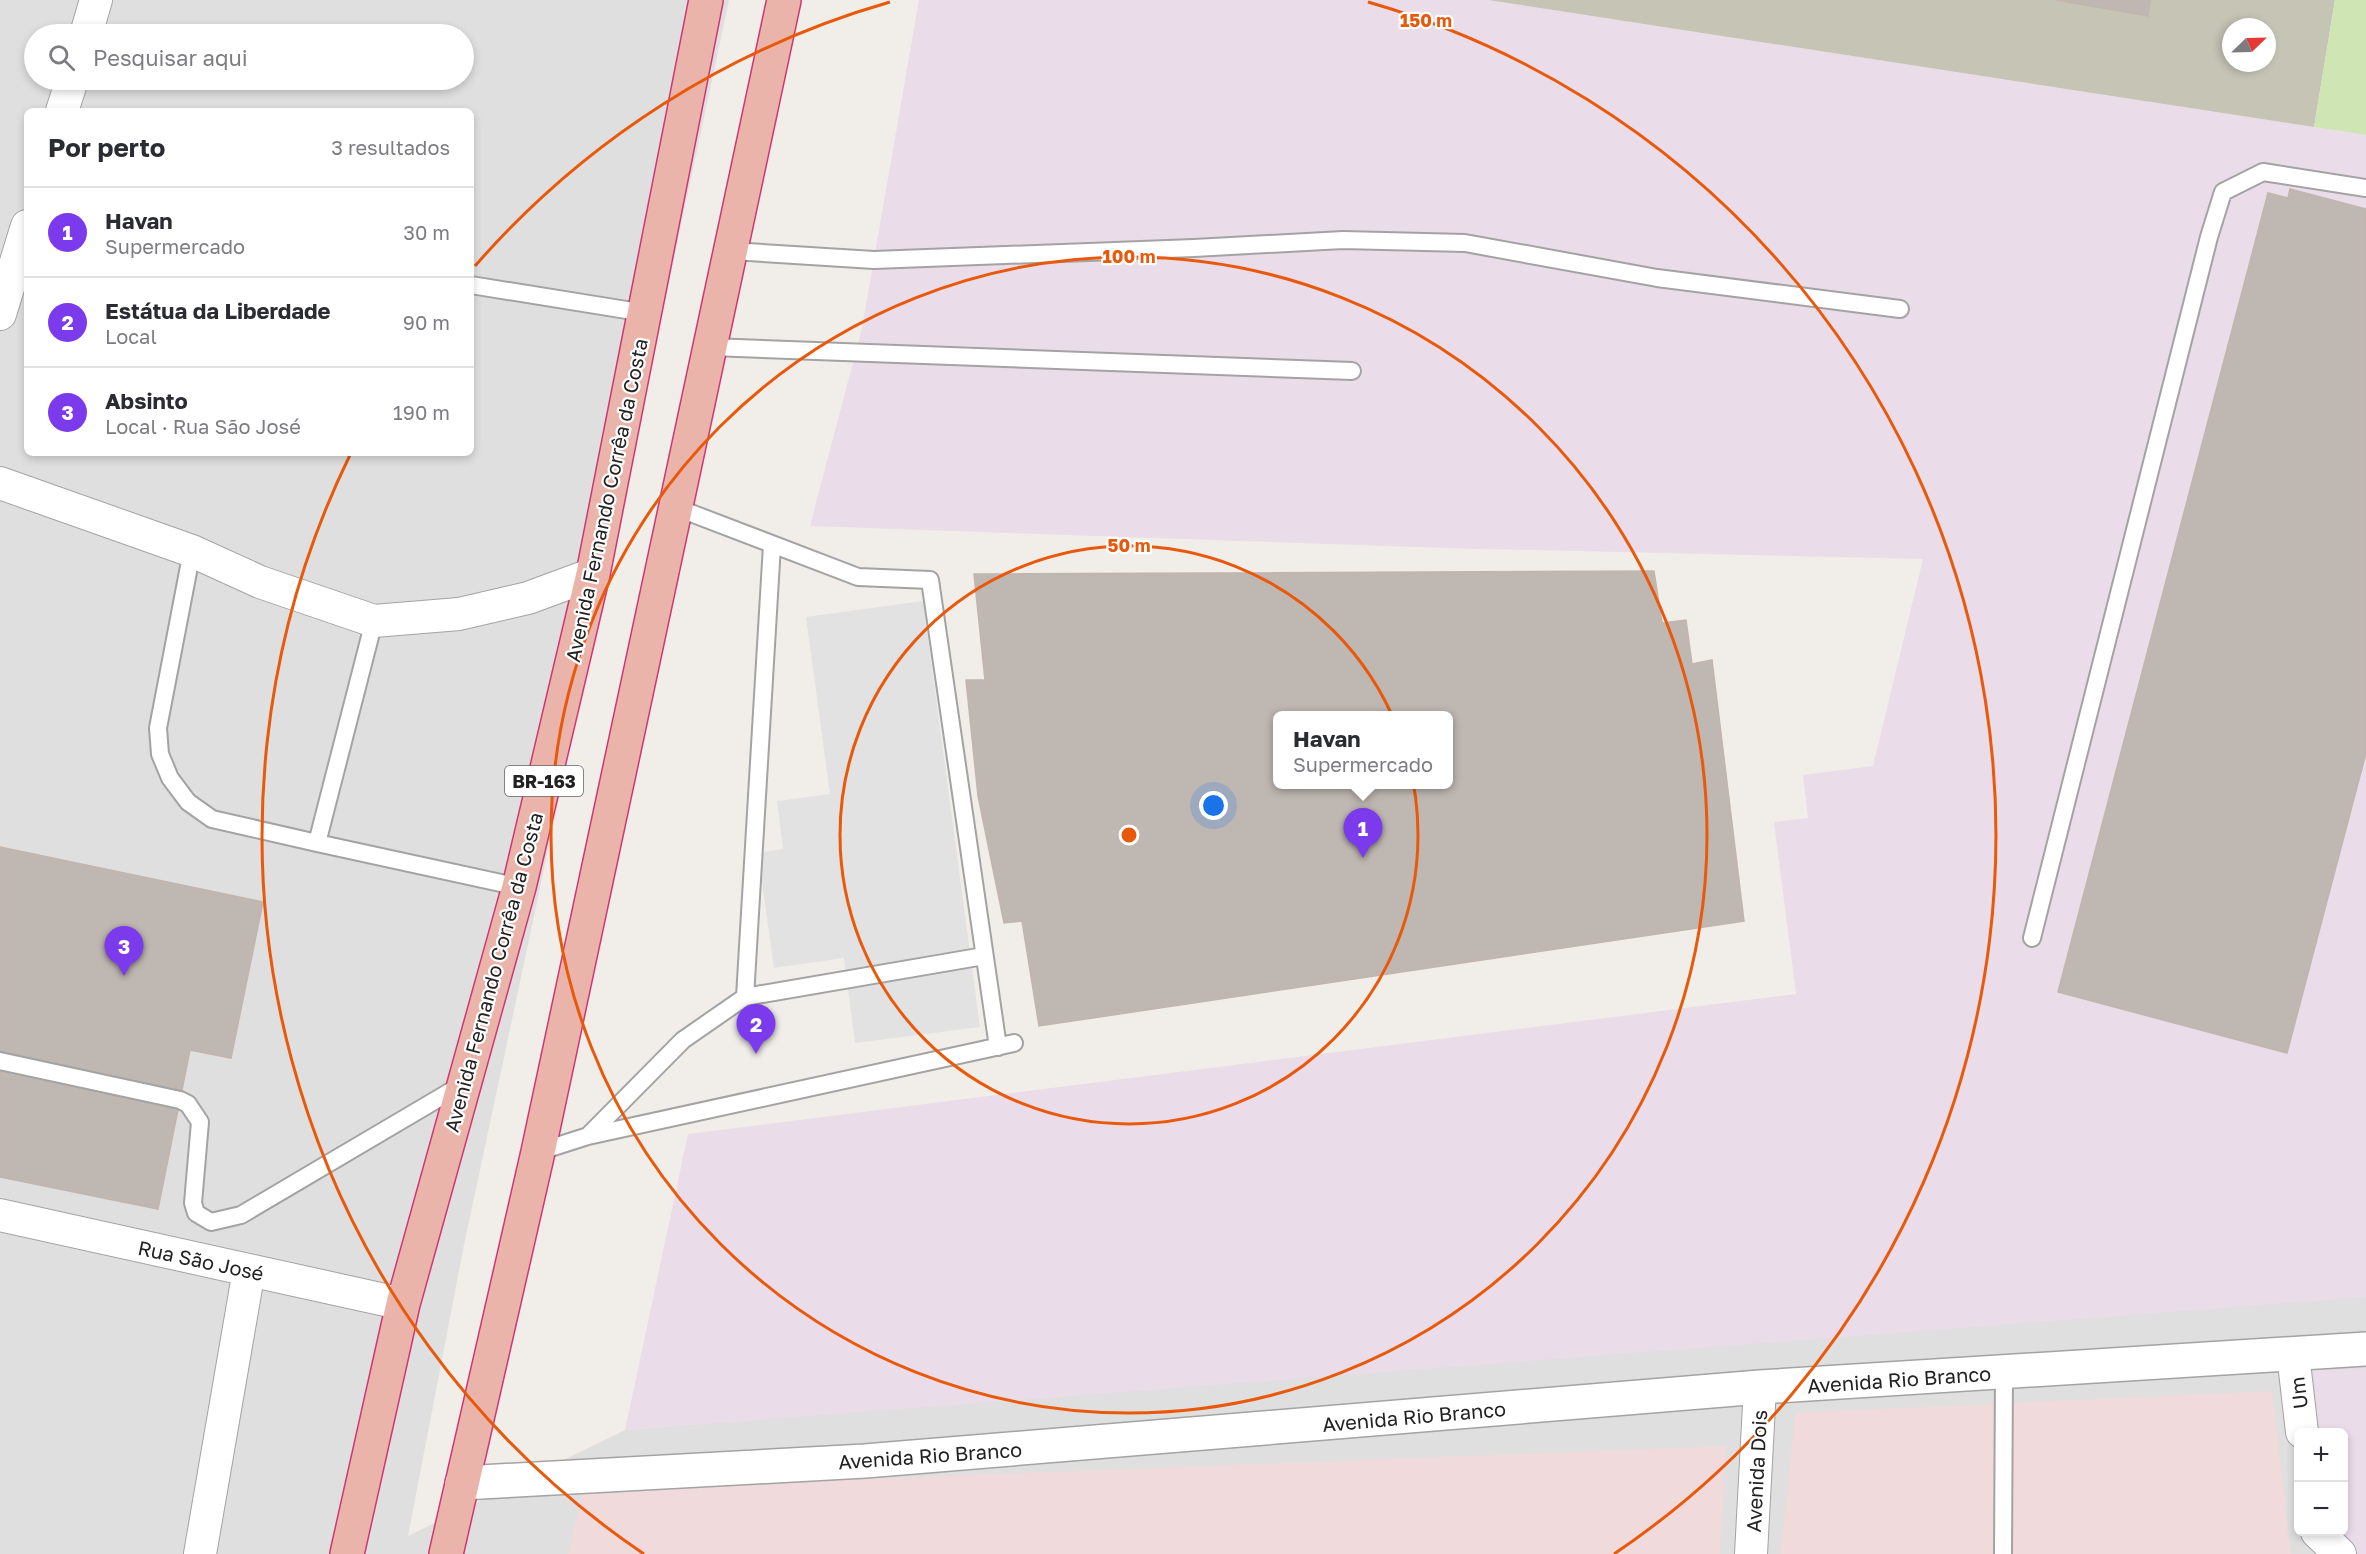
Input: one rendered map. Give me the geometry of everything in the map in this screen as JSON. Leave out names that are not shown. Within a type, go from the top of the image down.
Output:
[{"type":"highway","name":"Avenida Fernando Corrêa da Costa","points":[[347,1554],[403,1304],[519,888],[593,574],[706,0]]},
{"type":"highway","points":[[446,1554],[538,1152],[784,0]]},
{"type":"street","points":[[89,24],[96,0]]},
{"type":"street","points":[[63,108],[69,90]]},
{"type":"street","points":[[0,314],[24,236]]},
{"type":"street","points":[[0,483],[192,551],[260,582],[374,621],[469,612],[528,598],[593,574]]},
{"type":"street","name":"Rua São José","points":[[0,1215],[403,1304]]},
{"type":"street","points":[[200,1554],[249,1270]]},
{"type":"street","name":"Avenida Rio Branco","points":[[462,1483],[865,1461],[1760,1388],[2366,1349]]},
{"type":"street","name":"Um","points":[[2293,1354],[2302,1428]]},
{"type":"street","name":"Avenida Dois","points":[[1751,1554],[1760,1388]]},
{"type":"street","points":[[2321,1536],[2340,1554]]},
{"type":"lane","points":[[2032,938],[2206,248],[2223,192],[2263,172],[2366,188]]},
{"type":"lane","points":[[732,251],[874,260],[1343,240],[1465,243],[1657,278],[1900,309]]},
{"type":"lane","points":[[474,285],[645,313]]},
{"type":"lane","points":[[711,347],[1352,371]]},
{"type":"lane","points":[[538,1152],[588,1136],[1006,1045],[984,956],[930,579],[858,577],[675,507]]},
{"type":"lane","points":[[745,997],[772,545]]},
{"type":"lane","points":[[192,551],[158,728],[160,754],[170,778],[188,802],[212,819],[519,888]]},
{"type":"lane","points":[[317,843],[374,621]]},
{"type":"lane","points":[[588,1136],[683,1040],[745,997],[984,956]]},
{"type":"lane","points":[[0,1061],[180,1100],[188,1104],[200,1122],[193,1203],[196,1213],[212,1222],[241,1215],[464,1084]]},
{"type":"lane","points":[[2003,1554],[2004,1372]]},
{"type":"shaded area","points":[[0,0],[729,0],[464,1245],[408,1536],[625,1430],[2366,1291],[2366,1554],[0,1554]]},
{"type":"shaded area","points":[[919,0],[1488,0],[2366,135],[2366,1297],[625,1430],[688,1134],[1796,994],[1774,822],[1808,818],[1803,775],[1873,766],[1923,559],[1444,548],[810,526],[862,328]]},
{"type":"shaded area","points":[[1488,0],[2335,0],[2314,127]]},
{"type":"shaded area","points":[[923,601],[980,1027],[855,1043],[844,958],[774,968],[758,853],[783,849],[777,801],[830,794],[806,617]]},
{"type":"shaded area","points":[[2366,1368],[2366,1554],[2331,1554],[2329,1536],[2348,1536],[2348,1428],[2319,1428],[2314,1371]]},
{"type":"shaded area","points":[[2272,1391],[2291,1554],[1781,1554],[1795,1413]]},
{"type":"shaded area","points":[[1726,1446],[1720,1554],[568,1554],[583,1490]]},
{"type":"green space","points":[[2335,0],[2366,0],[2366,135],[2314,127]]},
{"type":"building","points":[[2056,0],[2150,0],[2148,16]]},
{"type":"building","points":[[2290,189],[2366,209],[2366,753],[2287,1053],[2058,992],[2268,193],[2288,198]]},
{"type":"building","points":[[1654,571],[1662,623],[1686,620],[1692,664],[1712,660],[1744,921],[1039,1026],[1022,921],[1004,923],[978,796],[966,680],[985,680],[974,574]]},
{"type":"building","points":[[0,847],[263,902],[231,1058],[190,1050],[158,1209],[0,1177]]},
{"type":"place","name":"Havan","points":[[1363,858]]},
{"type":"place","name":"Absinto","points":[[124,976]]},
{"type":"place","name":"Estátua da Liberdade","points":[[756,1054]]}]
